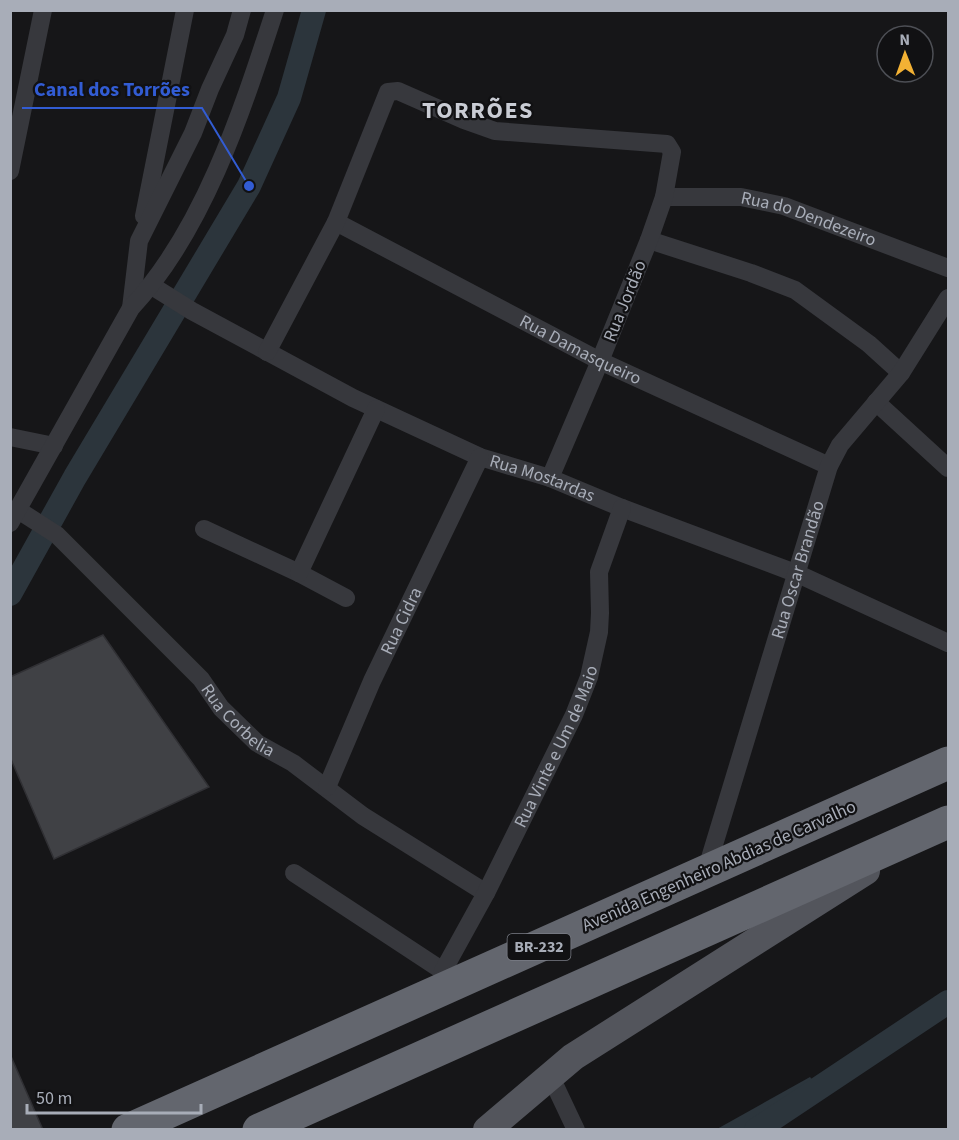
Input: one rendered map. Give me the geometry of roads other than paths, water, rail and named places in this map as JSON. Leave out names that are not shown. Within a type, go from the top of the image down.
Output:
[{"type":"highway","name":"Avenida Engenheiro Abdias de Carvalho","points":[[128,1130],[449,978],[706,872],[948,760]]},
{"type":"highway","points":[[259,1130],[941,825]]},
{"type":"main road","points":[[486,1130],[573,1057],[941,825]]},
{"type":"street","points":[[10,171],[43,10]]},
{"type":"street","points":[[130,308],[139,241],[185,10]]},
{"type":"street","points":[[139,241],[193,133],[235,35],[242,10]]},
{"type":"street","points":[[16,515],[130,308],[152,286],[190,226],[254,76],[275,10]]},
{"type":"street","name":"Rua Jordão","points":[[336,222],[391,94],[495,131],[667,144],[671,149],[664,197],[650,240],[549,478]]},
{"type":"street","name":"Rua do Dendezeiro","points":[[664,197],[741,197],[784,206],[948,268]]},
{"type":"street","points":[[267,352],[336,222]]},
{"type":"street","name":"Rua Damasqueiro","points":[[336,222],[600,362],[829,466]]},
{"type":"street","points":[[650,240],[752,273],[795,290],[869,344],[901,373]]},
{"type":"street","name":"Rua Mostardas","points":[[152,286],[192,311],[376,409],[480,457],[549,478],[798,574],[948,643]]},
{"type":"street","name":"Rua Oscar Brandão","points":[[706,872],[829,466],[840,445],[901,373],[948,298]]},
{"type":"street","points":[[876,402],[948,468]]},
{"type":"street","points":[[299,573],[376,409]]},
{"type":"street","points":[[10,436],[54,446]]},
{"type":"street","name":"Rua Cidra","points":[[327,788],[372,681],[480,457]]},
{"type":"street","name":"Rua Vinte e Um de Maio","points":[[449,978],[486,893],[574,715],[589,676],[600,622],[599,572],[622,508]]},
{"type":"street","name":"Rua Corbelia","points":[[16,515],[57,535],[201,679],[220,708],[257,743],[293,764],[363,816],[486,893]]},
{"type":"street","points":[[204,529],[299,573],[346,598]]},
{"type":"street","points":[[294,873],[449,978]]},
{"type":"street","points":[[550,1075],[576,1130]]},
{"type":"waterway","points":[[10,594],[75,477],[249,186],[289,98],[314,10]]},
{"type":"waterway","points":[[756,1130],[948,1002]]},
{"type":"place","name":"Canal dos Torrões","points":[[249,186]]},
{"type":"district","name":"TORRÕES","points":[[478,110]]}]
